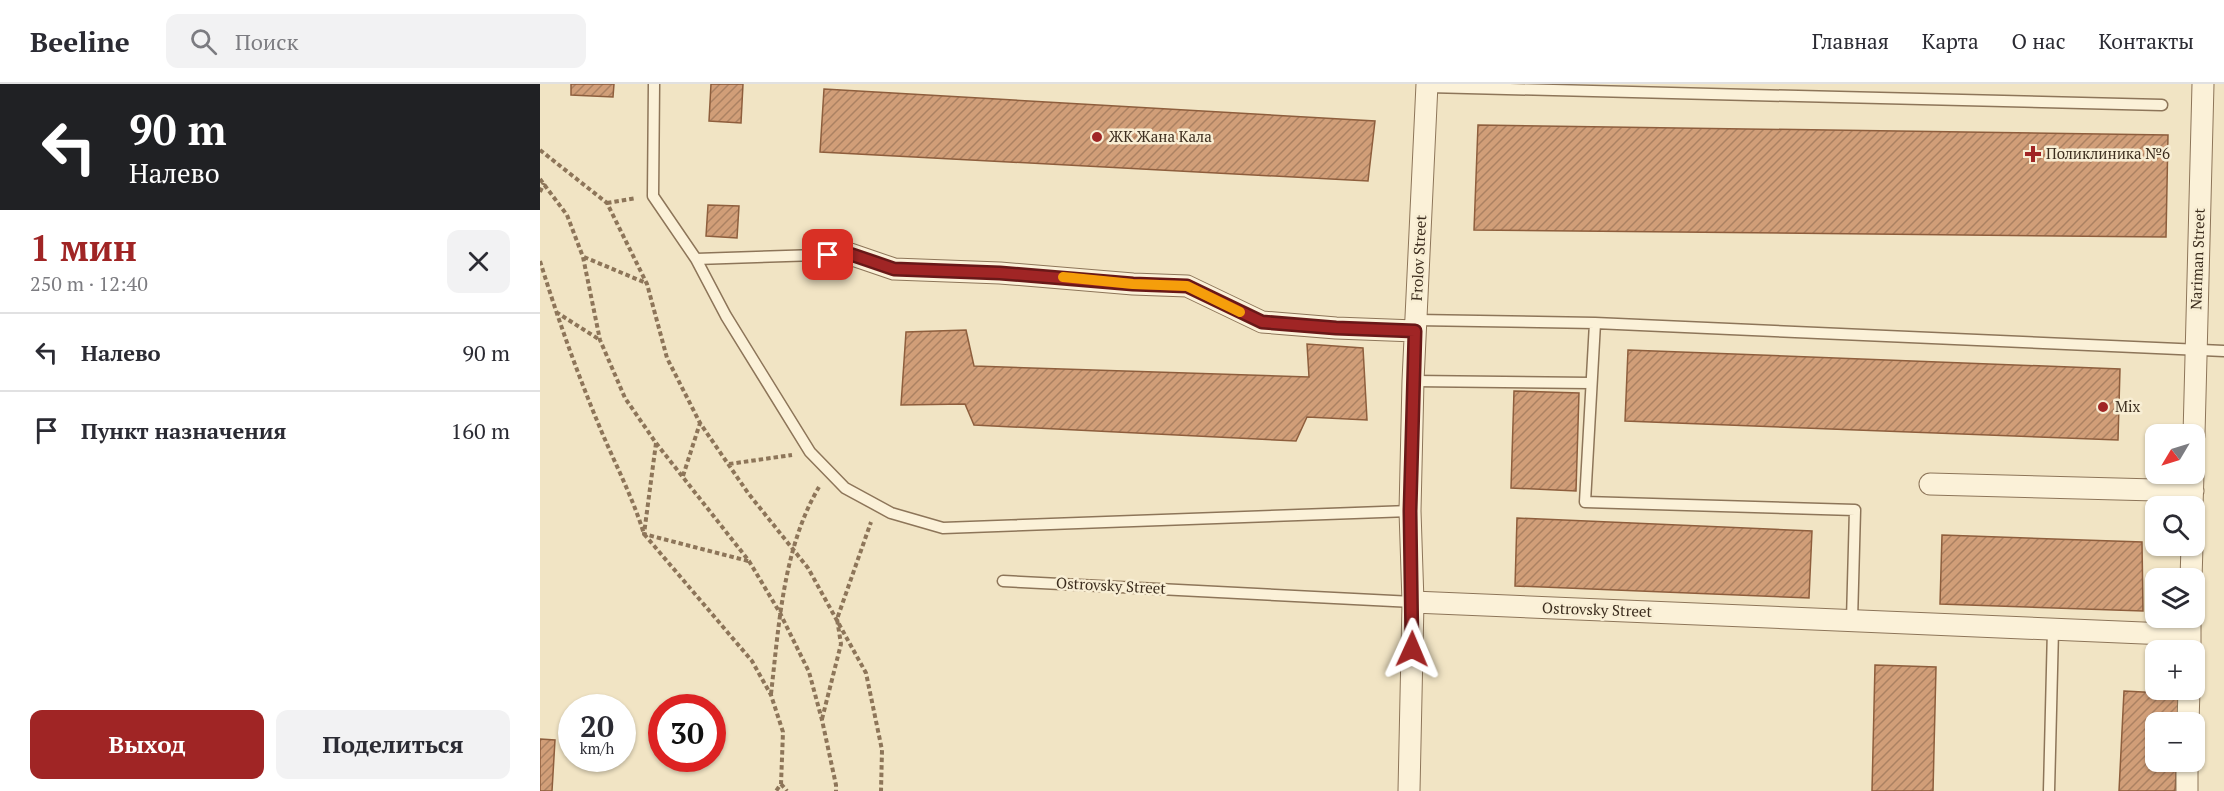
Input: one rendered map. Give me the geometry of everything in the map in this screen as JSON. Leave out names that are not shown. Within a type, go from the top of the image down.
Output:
[{"type":"street","name":"Nariman Street","points":[[2194,424],[2203,84]]},
{"type":"street","name":"Frolov Street","points":[[1409,791],[1413,602],[1410,511],[1413,381],[1428,86]]},
{"type":"street","points":[[850,254],[894,269],[1000,273],[1187,286],[1262,322],[1336,328],[1416,326]]},
{"type":"street","points":[[1930,484],[2193,491]]},
{"type":"street","name":"Ostrovsky Street","points":[[1413,602],[2190,635]]},
{"type":"street","points":[[2187,772],[2187,791]]},
{"type":"lane","points":[[654,84],[653,196],[696,259],[726,316],[810,452],[845,488],[891,513],[943,528],[1410,511]]},
{"type":"lane","points":[[1428,86],[2162,105]]},
{"type":"lane","points":[[696,259],[850,254]]},
{"type":"lane","points":[[1594,323],[1585,502],[1855,510],[1852,620]]},
{"type":"lane","points":[[1416,326],[1594,323],[2224,351]]},
{"type":"lane","points":[[1413,381],[1590,383]]},
{"type":"lane","name":"Ostrovsky Street","points":[[1003,581],[1413,602]]},
{"type":"lane","points":[[2049,791],[2054,629]]},
{"type":"path","points":[[540,150],[607,203],[646,284],[667,358],[700,423],[808,568],[866,673],[882,750],[881,791]]},
{"type":"path","points":[[540,179],[567,215],[583,257],[600,340],[626,398],[656,443],[749,561],[780,613],[808,672],[822,720],[836,791]]},
{"type":"path","points":[[540,192],[544,183]]},
{"type":"path","points":[[607,203],[653,196]]},
{"type":"path","points":[[583,257],[646,284]]},
{"type":"path","points":[[540,261],[556,312],[598,422],[645,534],[752,661],[771,695],[783,732],[781,784],[776,791]]},
{"type":"path","points":[[556,312],[600,340]]},
{"type":"path","points":[[683,477],[700,423]]},
{"type":"path","points":[[645,534],[656,443]]},
{"type":"path","points":[[729,464],[810,452]]},
{"type":"path","points":[[771,695],[780,613],[793,550],[810,502],[828,471]]},
{"type":"path","points":[[822,720],[841,644],[837,619],[877,505]]},
{"type":"path","points":[[645,534],[749,561]]},
{"type":"path","points":[[781,784],[787,791]]},
{"type":"building","points":[[571,84],[614,84],[613,97],[571,95]]},
{"type":"building","points":[[711,84],[743,84],[741,123],[709,121]]},
{"type":"building","name":"ЖК Жана Кала","points":[[824,89],[1375,121],[1368,181],[820,152]]},
{"type":"building","points":[[1478,125],[2168,135],[2166,237],[1474,230]]},
{"type":"building","points":[[708,205],[739,206],[737,238],[706,236]]},
{"type":"building","points":[[966,330],[974,366],[1309,377],[1307,344],[1363,348],[1367,420],[1307,417],[1296,441],[974,425],[965,404],[901,405],[906,332]]},
{"type":"building","points":[[1628,350],[2120,369],[2118,440],[1625,421]]},
{"type":"building","points":[[1514,391],[1579,393],[1576,491],[1511,488]]},
{"type":"building","points":[[1517,518],[1812,531],[1809,598],[1515,586]]},
{"type":"building","points":[[1942,535],[2142,542],[2143,611],[1940,604]]},
{"type":"building","points":[[1875,665],[1936,667],[1933,791],[1872,791]]},
{"type":"building","points":[[2124,691],[2145,692],[2145,700],[2180,700],[2179,712],[2145,712],[2145,772],[2176,772],[2175,791],[2119,791]]},
{"type":"building","points":[[540,739],[555,740],[552,791],[540,791]]},
{"type":"slow traffic","points":[[1063,277],[1133,284],[1187,286],[1240,312]]},
{"type":"place","name":"ЖК Жана Кала","points":[[1097,137]]},
{"type":"place","name":"Поликлиника №6","points":[[2033,154]]},
{"type":"place","name":"Mix","points":[[2103,407]]},
{"type":"route","points":[[828,255],[850,254],[894,269],[1000,273],[1187,286],[1262,322],[1415,331],[1410,511],[1412,649]]}]
